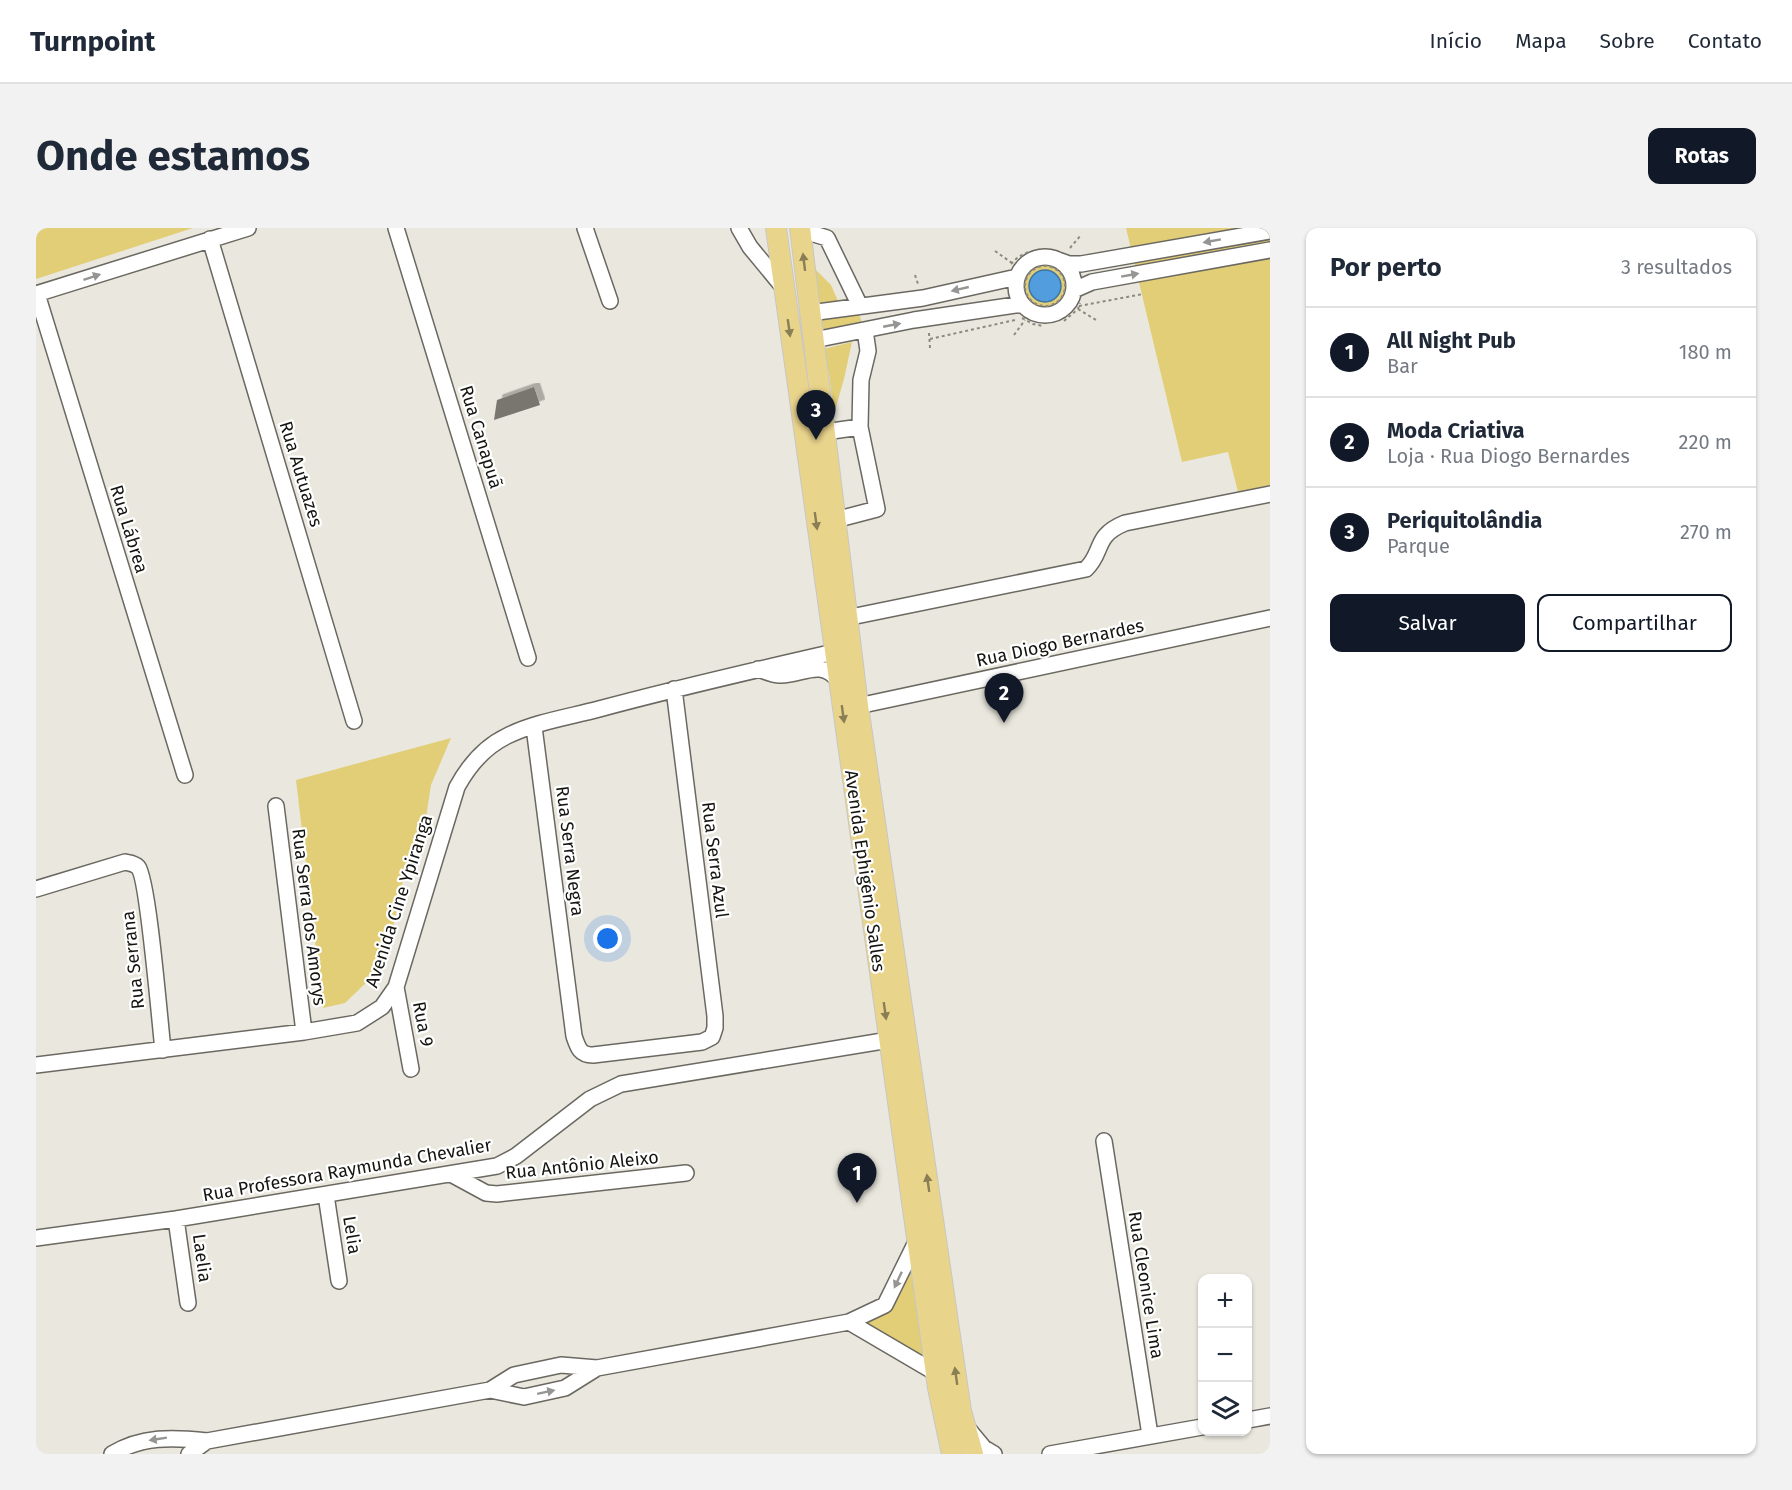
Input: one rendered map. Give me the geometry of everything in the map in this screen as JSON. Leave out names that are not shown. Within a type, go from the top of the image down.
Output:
[{"type":"main road","name":"Avenida Ephigênio Salles","points":[[776,228],[936,1373],[952,1454]]},
{"type":"main road","name":"Avenida Ephigênio Salles","points":[[800,229],[858,706],[964,1420],[973,1454]]},
{"type":"street","points":[[36,294],[220,234],[248,228]]},
{"type":"street","name":"Rua Canapuã","points":[[396,228],[528,658]]},
{"type":"street","points":[[585,228],[610,301]]},
{"type":"street","points":[[739,228],[750,247],[783,287]]},
{"type":"street","points":[[800,229],[827,238],[860,306]]},
{"type":"street","points":[[810,313],[923,298],[1014,270],[1036,258],[1061,256],[1069,264],[1081,264],[1270,231]]},
{"type":"street","name":"Rua Autuazes","points":[[220,234],[354,720]]},
{"type":"street","points":[[1074,290],[1092,282],[1270,250]]},
{"type":"street","points":[[1014,270],[1016,292],[1024,307],[1035,314],[1053,315],[1067,305],[1074,290],[1070,271],[1061,256]]},
{"type":"street","name":"Rua Lábrea","points":[[36,294],[185,775]]},
{"type":"street","points":[[813,340],[920,319],[1024,307]]},
{"type":"street","points":[[835,520],[877,509],[860,427],[861,380],[868,351],[865,330]]},
{"type":"street","points":[[825,432],[860,427]]},
{"type":"street","points":[[846,618],[1088,568],[1100,543],[1114,528],[1137,520],[1270,494]]},
{"type":"street","name":"Rua Diogo Bernardes","points":[[858,706],[1270,618]]},
{"type":"street","name":"Avenida Cine Ypiranga","points":[[36,1065],[304,1032],[357,1023],[382,1007],[396,987],[457,787],[467,768],[493,744],[509,735],[534,727],[674,688],[834,652]]},
{"type":"street","name":"Avenida Cine Ypiranga","points":[[758,669],[779,676],[819,668],[826,669],[838,680]]},
{"type":"street","name":"Rua Serra Azul","points":[[580,1052],[593,1055],[702,1042],[712,1036],[715,1028],[674,688]]},
{"type":"street","name":"Rua Serra Negra","points":[[534,727],[574,1036],[580,1052]]},
{"type":"street","name":"Rua Serra dos Amorys","points":[[276,806],[304,1032]]},
{"type":"street","name":"Rua Serrana","points":[[36,889],[125,862],[137,866],[143,879],[147,905],[163,1050]]},
{"type":"street","name":"Rua 9","points":[[396,987],[411,1069]]},
{"type":"street","name":"Rua Professora Raymunda Chevalier","points":[[36,1238],[176,1219],[497,1166],[507,1162],[590,1100],[621,1084],[889,1040]]},
{"type":"street","name":"Rua Cleonice Lima","points":[[1104,1140],[1150,1435]]},
{"type":"street","name":"Rua Antônio Aleixo","points":[[451,1174],[486,1192],[497,1194],[686,1173]]},
{"type":"street","name":"Lelia","points":[[326,1195],[339,1281]]},
{"type":"street","name":"Laelia","points":[[176,1219],[188,1303]]},
{"type":"street","points":[[112,1454],[129,1444],[172,1437],[207,1441],[490,1390],[514,1375],[550,1367],[564,1365],[597,1368],[849,1322],[885,1305],[917,1240]]},
{"type":"street","points":[[849,1322],[936,1373]]},
{"type":"street","points":[[490,1390],[524,1397],[565,1388],[597,1368]]},
{"type":"street","points":[[1252,1419],[1270,1416]]},
{"type":"street","points":[[964,1420],[972,1435],[984,1448],[994,1454]]},
{"type":"street","points":[[1050,1454],[1198,1428]]},
{"type":"street","points":[[189,1454],[207,1441]]},
{"type":"path","points":[[1061,256],[1081,235]]},
{"type":"path","points":[[995,251],[1014,270]]},
{"type":"path","points":[[930,339],[1013,322],[1024,307],[1025,280],[1034,269],[1052,267],[1062,276],[1065,290],[1063,296],[1053,305],[1024,307]]},
{"type":"path","points":[[1096,320],[1078,308],[1143,294]]},
{"type":"path","points":[[1014,335],[1025,320]]},
{"type":"shaded area","points":[[36,228],[193,228],[36,279]]},
{"type":"shaded area","points":[[1126,228],[1270,228],[1270,485],[1238,492],[1228,452],[1182,462]]},
{"type":"shaded area","points":[[808,262],[831,285],[841,308],[813,309]]},
{"type":"shaded area","points":[[1045,263],[1061,270],[1068,286],[1061,302],[1045,309],[1029,302],[1022,286],[1029,270]]},
{"type":"shaded area","points":[[858,311],[863,326],[820,335],[816,320]]},
{"type":"shaded area","points":[[852,342],[844,379],[834,414],[823,349]]},
{"type":"shaded area","points":[[451,738],[431,785],[424,831],[403,880],[392,933],[371,978],[345,1003],[323,1008],[296,780]]},
{"type":"shaded area","points":[[912,1261],[926,1366],[860,1322],[888,1308]]},
{"type":"water","points":[[1045,270],[1056,275],[1061,286],[1056,297],[1045,302],[1034,297],[1029,286],[1034,275]]},
{"type":"building","points":[[534,387],[540,405],[494,420],[497,400]]},
{"type":"place","name":"Periquitolândia","points":[[816,440]]},
{"type":"place","name":"Moda Criativa","points":[[1004,723]]},
{"type":"place","name":"All Night Pub","points":[[857,1203]]}]
